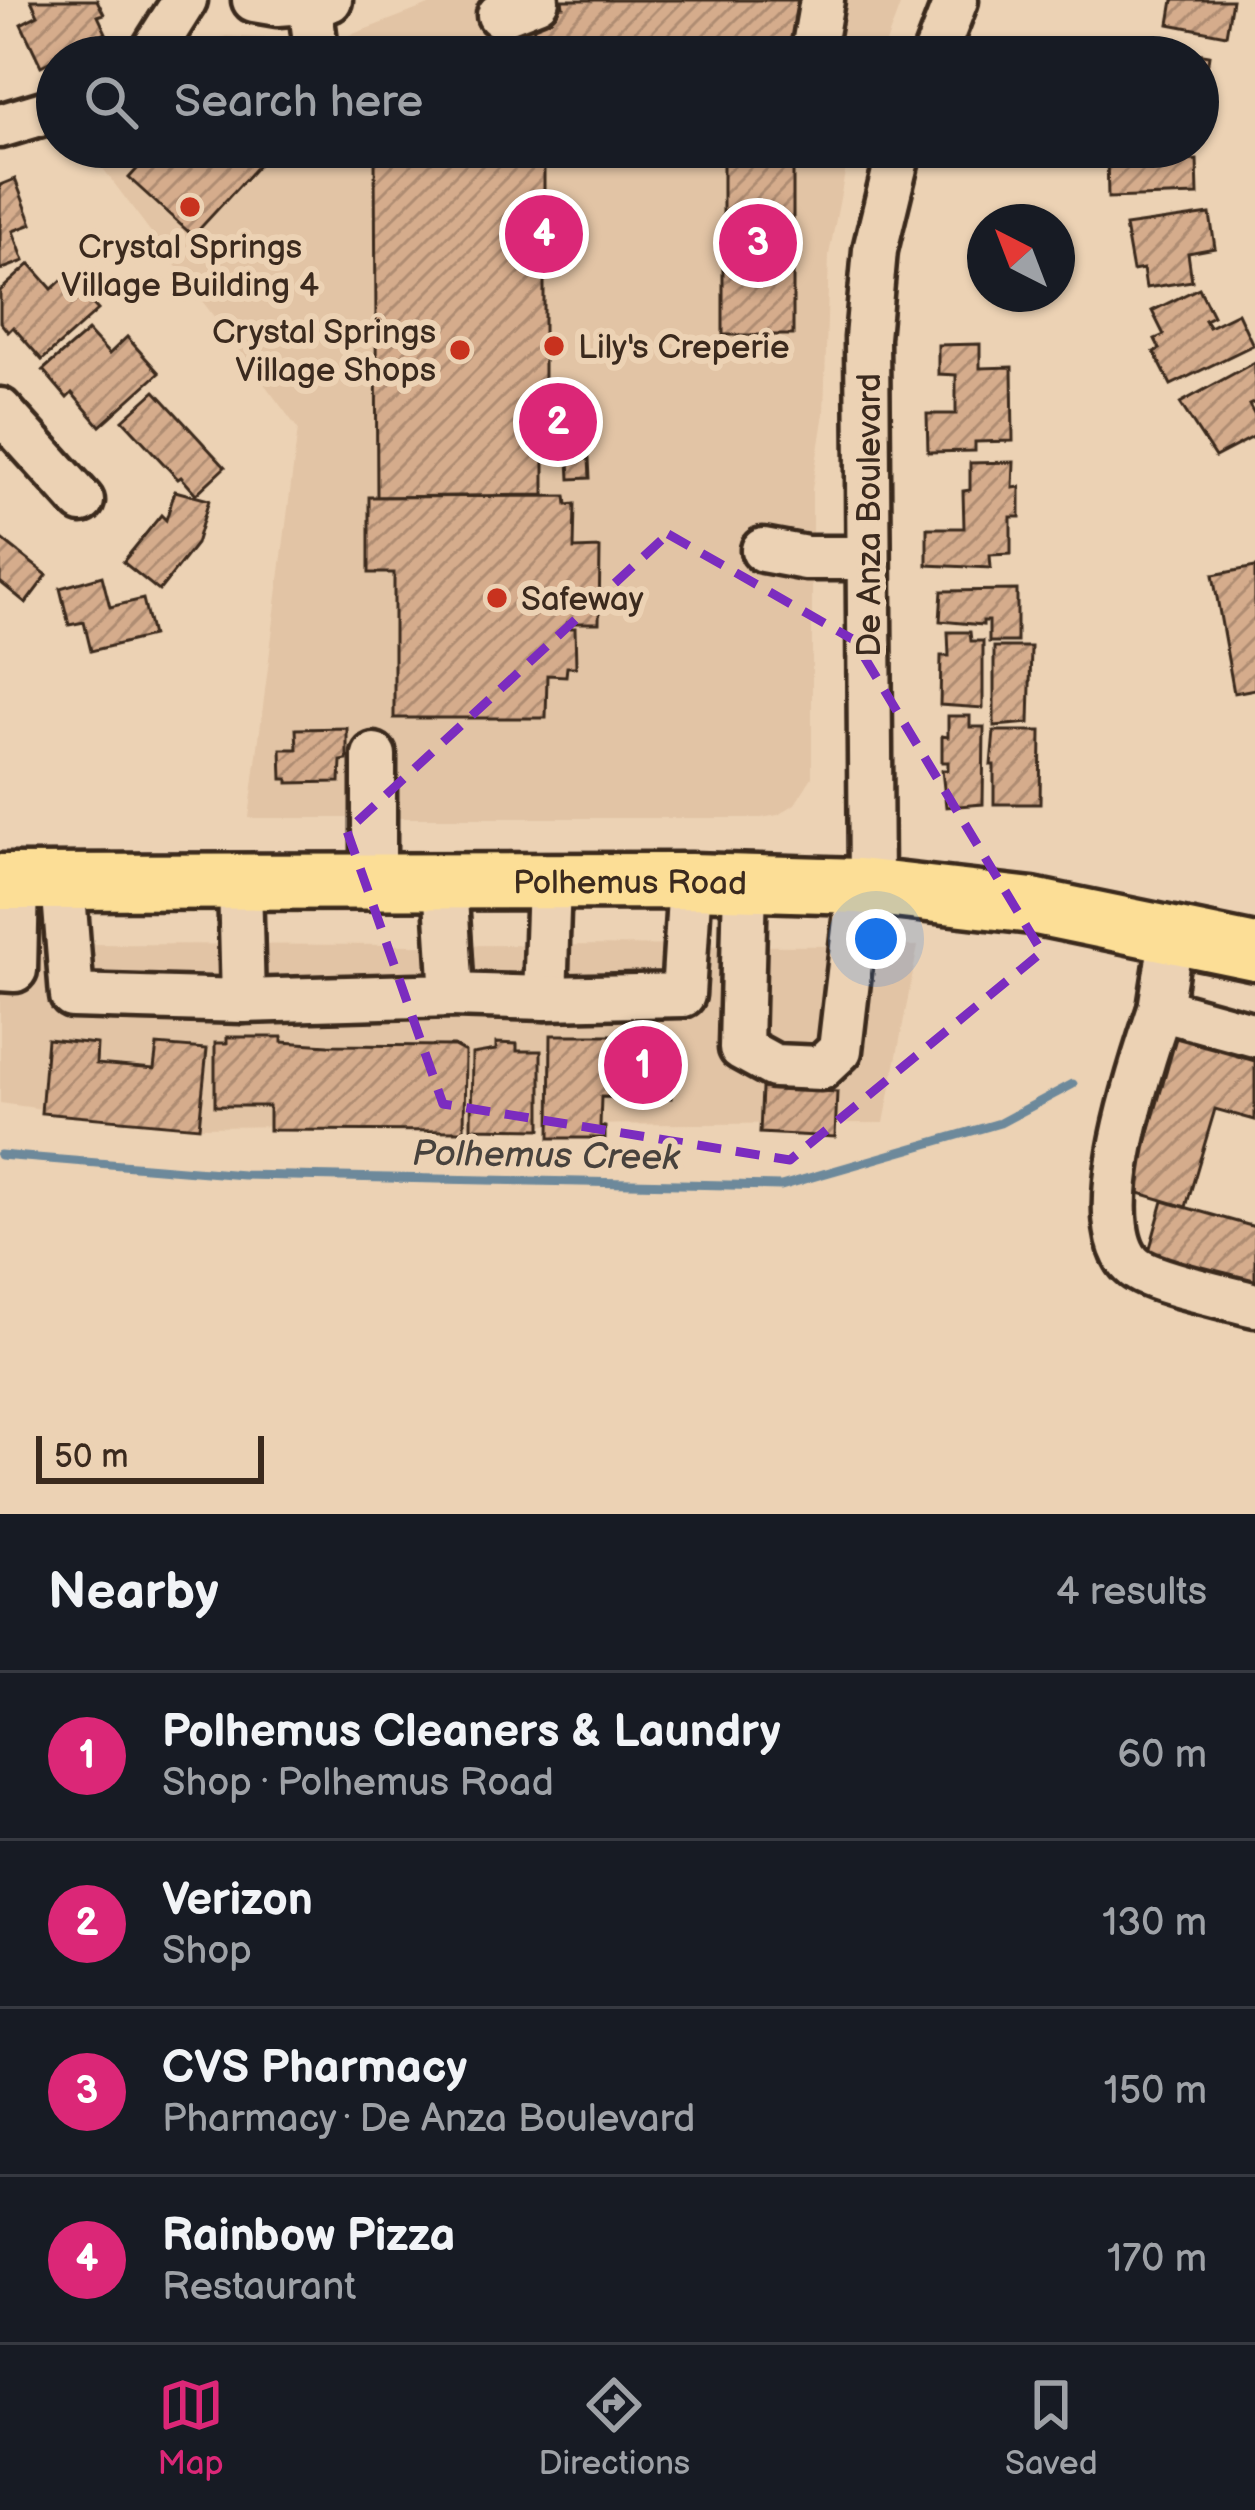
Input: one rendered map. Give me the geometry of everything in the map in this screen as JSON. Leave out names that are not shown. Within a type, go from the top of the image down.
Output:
[{"type":"main road","name":"Polhemus Road","points":[[27,882],[690,881],[865,886],[1032,906],[1255,952]]},
{"type":"street","points":[[162,36],[185,0]]},
{"type":"street","points":[[254,0],[320,2],[318,36]]},
{"type":"street","points":[[816,36],[822,0]]},
{"type":"street","points":[[942,36],[956,0]]},
{"type":"street","points":[[0,126],[36,115]]},
{"type":"street","name":"De Anza Boulevard","points":[[745,882],[740,1048],[774,1066],[821,1068],[840,1050],[865,886],[869,297],[894,168]]},
{"type":"street","points":[[0,410],[82,500]]},
{"type":"street","points":[[764,550],[806,558],[867,558]]},
{"type":"street","points":[[374,755],[374,882]]},
{"type":"street","points":[[27,882],[72,996],[243,1001],[683,994],[690,881]]},
{"type":"street","points":[[0,969],[15,970],[27,882]]},
{"type":"street","points":[[240,882],[243,1001]]},
{"type":"street","points":[[446,882],[452,995]]},
{"type":"street","points":[[544,998],[549,882]]},
{"type":"street","points":[[1172,933],[1160,1009],[1139,1072],[1112,1203],[1117,1241],[1137,1270],[1255,1305]]},
{"type":"street","points":[[1160,1009],[1255,1035]]},
{"type":"highlighted area","points":[[668,534],[854,640],[1042,952],[790,1160],[443,1104],[347,831]]},
{"type":"shaded area","points":[[442,0],[902,0],[889,36],[348,36]]},
{"type":"shaded area","points":[[103,168],[846,168],[829,255],[824,413],[812,489],[812,777],[795,804],[778,815],[761,818],[249,818],[298,429]]},
{"type":"shaded area","points":[[0,944],[918,946],[884,1123],[172,1127],[0,1103]]},
{"type":"building","points":[[31,0],[97,0],[106,33],[36,36],[36,56],[21,24],[38,15]]},
{"type":"building","points":[[562,0],[805,0],[805,36],[534,36],[533,7],[563,6]]},
{"type":"building","points":[[1173,0],[1232,0],[1226,35],[1169,24]]},
{"type":"building","name":"Crystal Springs Village Building 4","points":[[138,168],[256,168],[193,236],[129,178]]},
{"type":"building","name":"Crystal Springs Village Shops","points":[[375,168],[544,168],[544,495],[377,497]]},
{"type":"building","points":[[723,168],[793,168],[793,335],[723,335]]},
{"type":"building","points":[[1107,168],[1197,168],[1198,195],[1108,198]]},
{"type":"building","points":[[15,179],[32,224],[13,231],[24,261],[0,270],[0,185]]},
{"type":"building","points":[[1210,214],[1215,248],[1188,253],[1192,281],[1146,288],[1143,269],[1133,271],[1125,226]]},
{"type":"building","points":[[30,264],[52,289],[66,276],[98,310],[42,360],[13,327],[8,332],[0,322],[0,291]]},
{"type":"building","points":[[1199,288],[1213,316],[1205,320],[1209,327],[1238,313],[1253,345],[1171,385],[1154,352],[1160,349],[1155,339],[1164,335],[1152,311]]},
{"type":"building","points":[[88,331],[109,354],[127,337],[159,373],[100,426],[72,393],[67,398],[43,370]]},
{"type":"building","points":[[980,344],[980,368],[1012,367],[1013,441],[975,442],[975,451],[928,452],[927,414],[956,414],[956,375],[938,374],[938,345]]},
{"type":"building","points":[[1255,362],[1255,402],[1249,405],[1255,416],[1255,436],[1215,457],[1180,403]]},
{"type":"building","points":[[155,391],[225,467],[196,494],[123,420]]},
{"type":"building","points":[[569,459],[589,459],[590,478],[570,479]]},
{"type":"building","points":[[1014,462],[1013,488],[1020,487],[1020,517],[1011,517],[1011,554],[990,555],[991,568],[927,565],[927,528],[964,528],[963,491],[970,490],[970,463]]},
{"type":"building","points":[[175,491],[209,500],[196,544],[159,591],[123,562],[161,515],[166,520]]},
{"type":"building","name":"Safeway","points":[[566,496],[567,505],[575,504],[574,549],[600,548],[599,623],[567,623],[566,628],[575,628],[576,667],[567,667],[566,676],[547,675],[546,718],[394,718],[394,573],[369,573],[369,497]]},
{"type":"building","points":[[0,538],[47,575],[26,603],[0,582]]},
{"type":"building","points":[[1255,567],[1255,689],[1234,693],[1213,575]]},
{"type":"building","points":[[102,576],[110,607],[143,599],[152,636],[91,651],[84,622],[69,625],[60,588]]},
{"type":"building","points":[[1017,590],[1017,642],[989,642],[989,621],[983,625],[940,621],[942,591]]},
{"type":"building","points":[[948,632],[970,632],[971,641],[983,641],[983,708],[940,705],[941,656],[949,656]]},
{"type":"building","points":[[994,647],[1031,647],[1029,723],[994,726]]},
{"type":"building","points":[[948,716],[970,716],[970,727],[984,727],[983,804],[946,807],[942,770],[948,770],[948,762],[942,762],[942,736],[948,737]]},
{"type":"building","points":[[347,728],[347,760],[341,761],[340,782],[288,783],[282,779],[281,749],[297,749],[296,729]]},
{"type":"building","points":[[994,731],[1041,731],[1040,804],[994,804]]},
{"type":"building","points":[[1178,1031],[1232,1047],[1230,1054],[1255,1061],[1255,1120],[1215,1109],[1186,1207],[1132,1191]]},
{"type":"building","points":[[551,1035],[672,1035],[671,1098],[601,1097],[600,1126],[605,1127],[605,1138],[550,1138]]},
{"type":"building","points":[[227,1037],[282,1037],[282,1042],[329,1045],[454,1046],[465,1052],[464,1131],[269,1130],[269,1106],[215,1106],[215,1043],[227,1043]]},
{"type":"building","points":[[47,1039],[97,1044],[96,1064],[154,1069],[157,1045],[207,1049],[199,1127],[41,1113]]},
{"type":"building","points":[[496,1043],[517,1044],[517,1051],[541,1051],[541,1129],[471,1128],[472,1054],[496,1050]]},
{"type":"building","points":[[762,1088],[837,1092],[835,1137],[760,1133]]},
{"type":"building","points":[[1163,1201],[1255,1227],[1255,1285],[1148,1255]]},
{"type":"waterway","name":"Polhemus Creek","points":[[0,1155],[243,1175],[781,1186],[1000,1123],[1073,1084]]},
{"type":"place","name":"Crystal Springs Village Building 4","points":[[190,207]]},
{"type":"place","name":"Rainbow Pizza","points":[[544,234]]},
{"type":"place","name":"CVS Pharmacy","points":[[758,243]]},
{"type":"place","name":"Lily's Creperie","points":[[554,346]]},
{"type":"place","name":"Crystal Springs Village Shops","points":[[460,350]]},
{"type":"place","name":"Verizon","points":[[558,422]]},
{"type":"place","name":"Safeway","points":[[497,598]]},
{"type":"place","name":"Polhemus Cleaners & Laundry","points":[[643,1065]]}]
